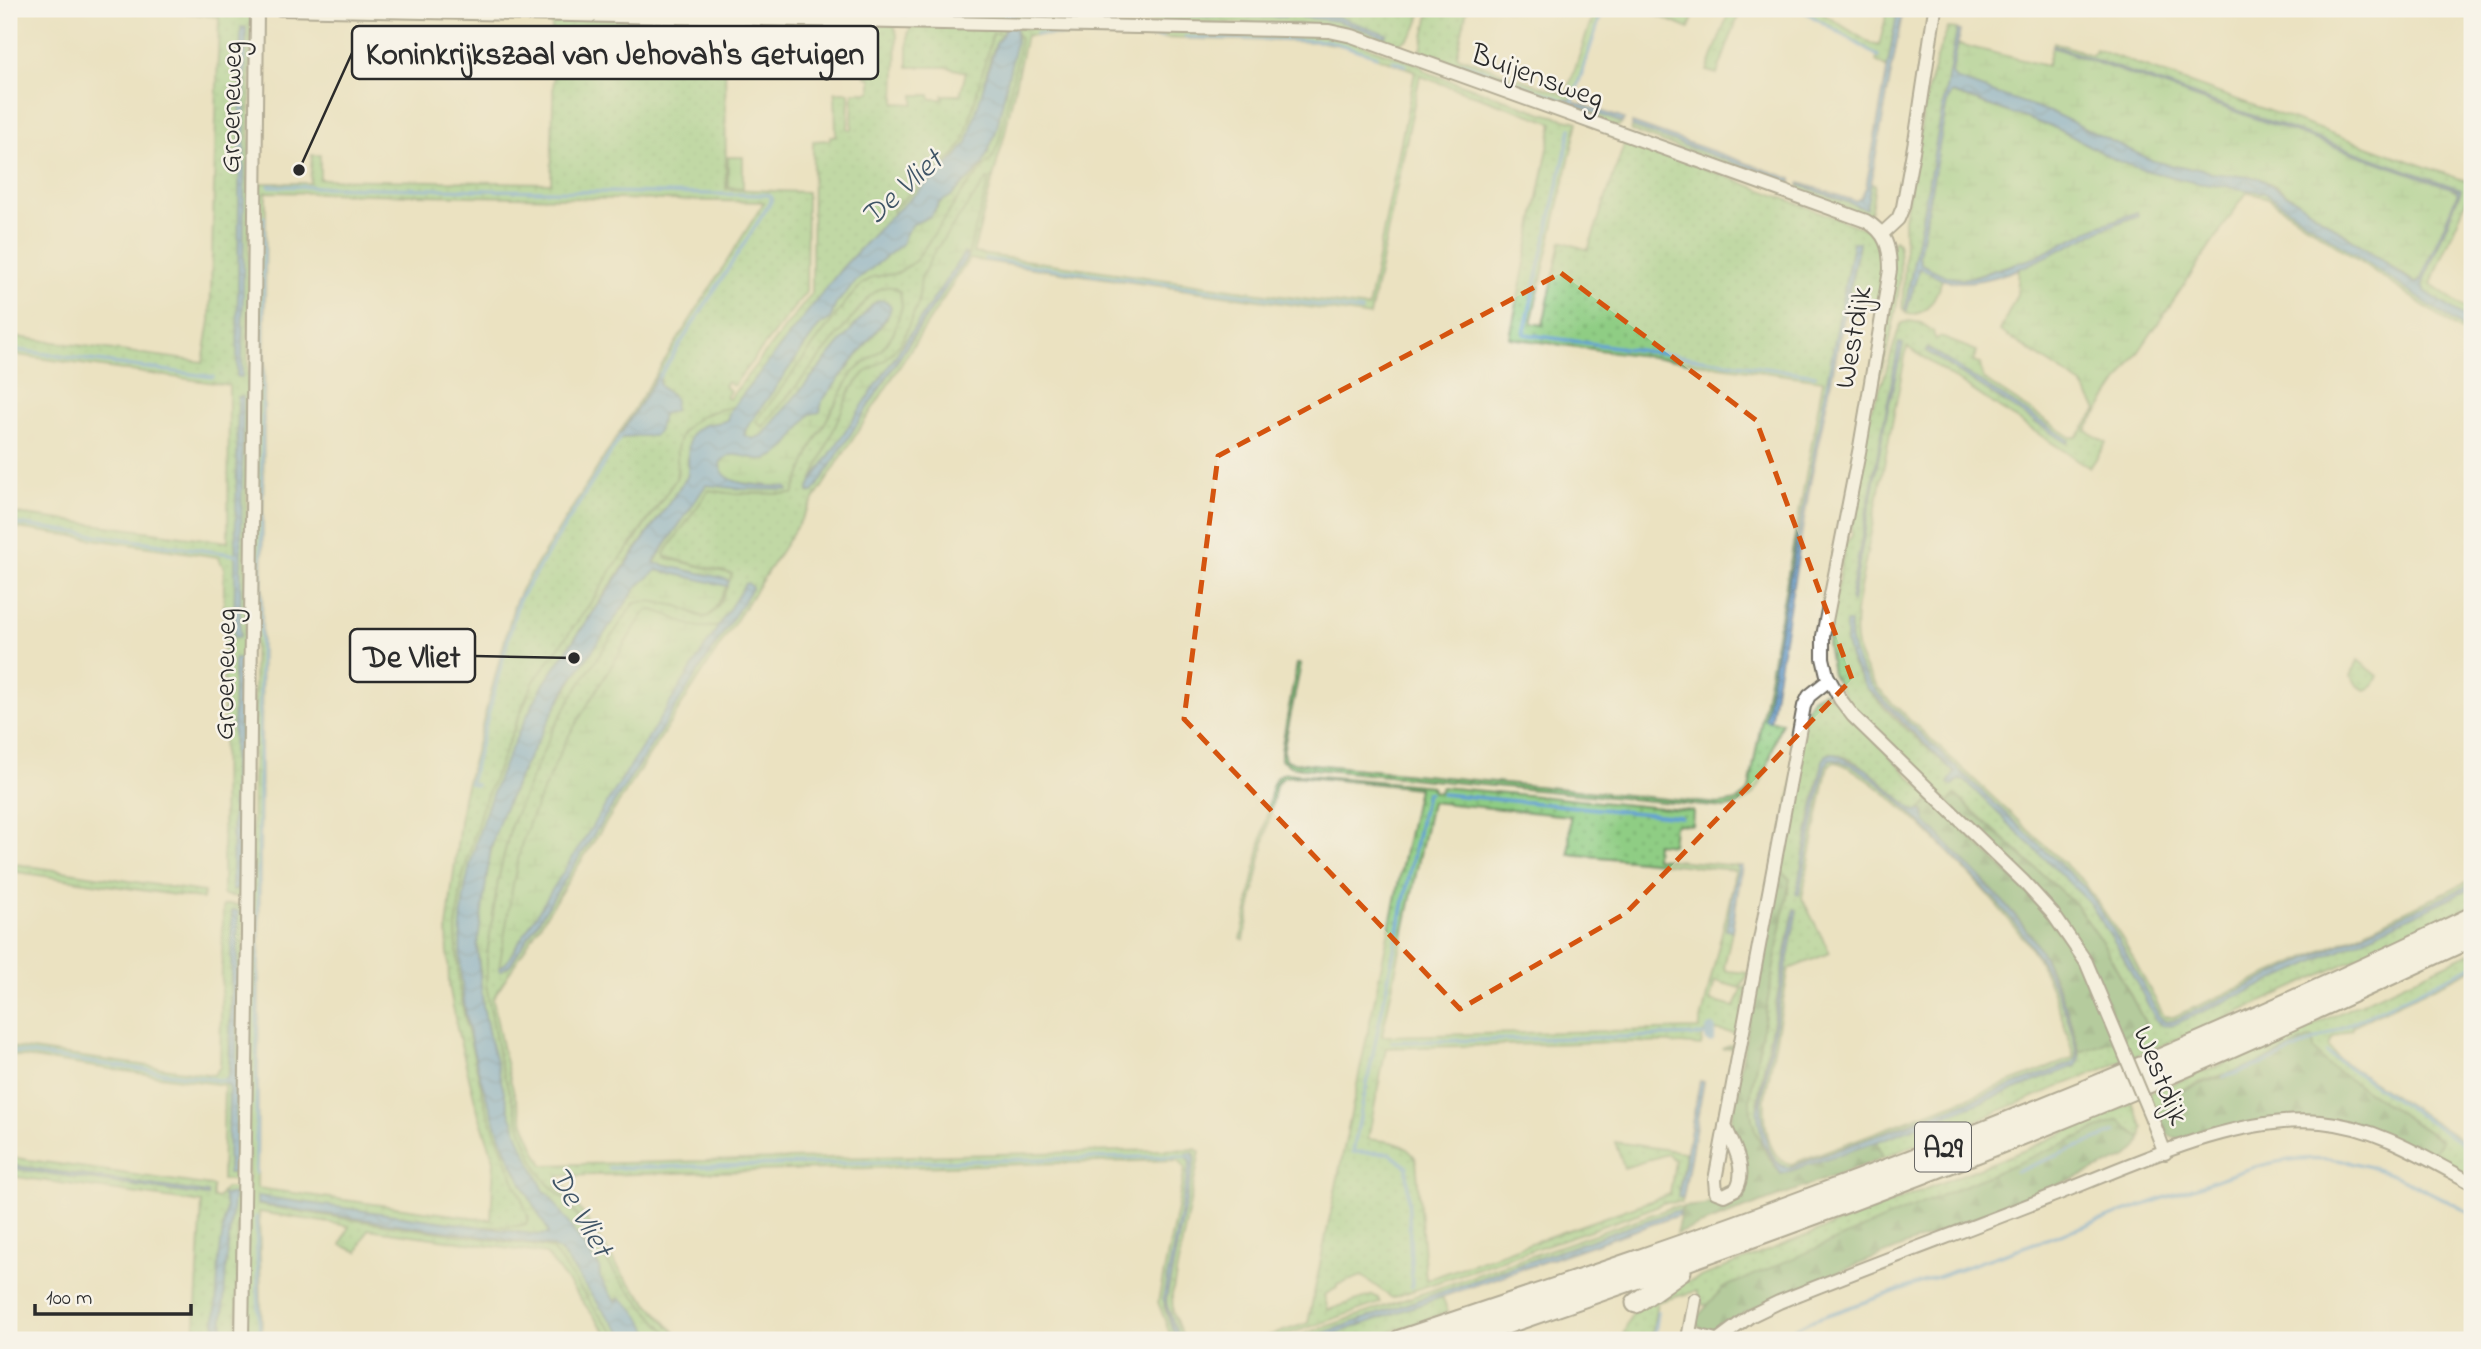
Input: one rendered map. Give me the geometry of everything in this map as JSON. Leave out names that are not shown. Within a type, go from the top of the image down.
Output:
[{"type":"highway","name":"A29","points":[[1399,1340],[1708,1236],[1970,1137],[2220,1033],[2472,917]]},
{"type":"highway","name":"A29","points":[[1459,1340],[1705,1255],[1918,1176],[2241,1043],[2472,937]]},
{"type":"highway","name":"A29","points":[[1636,1303],[1705,1255]]},
{"type":"street","name":"Groeneweg","points":[[242,1340],[257,9]]},
{"type":"street","name":"Buijensweg","points":[[280,9],[1295,28],[1336,32],[1855,216],[1874,225],[1883,233]]},
{"type":"street","points":[[1883,233],[1898,219],[1903,207],[1935,9]]},
{"type":"street","name":"Westdijk","points":[[1695,1300],[1689,1333],[1717,1340],[1742,1321],[1779,1302],[2165,1153],[2086,962],[2053,914],[2023,881],[1853,716],[1829,680],[1823,652],[1825,617],[1860,447],[1889,279],[1889,255],[1883,233]]},
{"type":"street","points":[[1725,1126],[1737,1157],[1741,1177],[1736,1189],[1724,1195],[1716,1192],[1715,1185],[1725,1126],[1804,706],[1809,696],[1829,680]]},
{"type":"street","points":[[2165,1153],[2248,1126],[2283,1121],[2322,1122],[2379,1135],[2472,1183]]},
{"type":"highlighted area","points":[[1561,273],[1756,420],[1852,679],[1626,913],[1460,1009],[1184,719],[1218,456]]},
{"type":"green space","points":[[158,9],[243,12],[230,9],[251,9],[243,893],[237,897],[223,895],[224,568],[218,557],[9,527],[9,513],[228,542],[229,385],[9,354],[9,336],[203,362],[210,321],[219,17]],"holes":[[[246,27],[242,376],[241,377],[237,376],[241,28]],[[243,397],[234,636],[238,398]],[[234,659],[240,659],[238,889],[232,890]]]},
{"type":"green space","points":[[468,9],[765,9],[761,13]]},
{"type":"green space","points":[[770,9],[900,9],[1004,13],[1004,19],[895,17],[893,14],[773,13]]},
{"type":"green space","points":[[1035,9],[1422,9],[1414,33],[1392,45],[1317,25],[1015,19],[1017,13],[1034,14]],"holes":[[[1053,10],[1286,13],[1286,16],[1053,13]]]},
{"type":"green space","points":[[1430,9],[1467,9],[1457,56],[1566,95],[1595,9],[1602,9],[1573,98],[1565,102],[1622,123],[1617,127],[1456,69],[1455,64],[1421,50]]},
{"type":"green space","points":[[1629,9],[1696,9],[1689,29],[1647,11]]},
{"type":"green space","points":[[1730,9],[1741,9],[1717,74],[1707,71]]},
{"type":"green space","points":[[1802,9],[1816,9],[1879,46],[1888,9],[1898,9],[1887,68],[1876,61],[1878,55]]},
{"type":"green space","points":[[552,18],[791,22],[795,27],[795,33],[790,27],[733,26],[725,32],[726,189],[807,192],[806,292],[733,386],[727,382],[724,385],[730,391],[726,397],[729,399],[812,293],[813,141],[830,140],[830,136],[836,136],[835,92],[849,92],[848,129],[852,130],[853,92],[871,92],[871,78],[866,77],[866,69],[848,69],[848,55],[836,51],[835,37],[848,23],[894,25],[897,35],[895,103],[914,104],[914,95],[930,95],[931,99],[943,99],[943,95],[960,95],[966,72],[946,67],[908,67],[908,35],[911,25],[1004,28],[1002,34],[993,34],[964,141],[955,154],[893,209],[893,214],[842,268],[733,407],[706,413],[681,433],[676,479],[528,693],[482,808],[463,876],[456,928],[459,986],[486,1108],[527,1210],[528,1222],[513,1226],[482,1227],[257,1197],[257,1205],[551,1248],[604,1321],[622,1340],[612,1340],[546,1254],[368,1229],[358,1252],[341,1245],[349,1226],[259,1212],[262,1340],[246,1340],[260,183],[310,183],[312,155],[320,155],[320,179],[551,183]],"holes":[[[266,192],[764,202],[522,588],[514,605],[463,797],[447,928],[449,985],[457,1029],[477,1109],[494,1160],[491,1220],[257,1188]],[[660,374],[659,385],[672,395],[672,412],[662,414],[652,436],[632,436],[620,440],[618,438]]]},
{"type":"green space","points":[[1015,28],[1318,34],[1350,40],[1423,66],[1429,73],[1546,114],[1578,122],[1531,323],[1543,325],[1561,241],[1588,250],[1626,139],[1868,230],[1882,257],[1883,275],[1879,305],[1848,299],[1859,243],[1808,481],[1765,720],[1782,722],[1759,786],[1741,803],[1726,808],[1304,768],[1290,766],[1281,759],[1297,664],[1301,664],[1283,752],[1285,759],[1291,762],[1717,804],[1739,799],[1749,790],[1823,380],[1510,338],[1553,123],[1420,76],[1370,316],[969,259],[493,998],[501,1041],[525,1126],[543,1165],[1196,1149],[1200,1152],[1172,1295],[1173,1312],[1184,1340],[1180,1340],[1166,1303],[1195,1155],[1187,1158],[1191,1163],[1164,1307],[1176,1340],[1172,1340],[1158,1302],[1185,1168],[1179,1160],[558,1176],[625,1278],[682,1340],[674,1340],[618,1278],[567,1201],[539,1172],[526,1142],[500,1063],[486,985],[487,955],[498,880],[511,825],[546,742],[574,693],[631,607],[649,600],[671,603],[705,617],[720,603],[732,574],[663,556],[709,490],[793,494],[812,446],[853,372],[882,349],[894,332],[902,306],[900,292],[870,296],[763,427],[755,422],[861,285],[873,277],[898,273],[916,260],[966,187],[993,157],[1007,100],[1018,35]],"holes":[[[1026,35],[1321,42],[1350,47],[1415,71],[1368,308],[973,253],[1005,133]],[[967,255],[811,493],[808,492],[811,483],[933,297]],[[745,584],[752,588],[510,965],[500,971]]]},
{"type":"green space","points":[[1948,28],[1957,29],[1905,309],[1918,269],[1922,268],[1942,280],[1934,299],[1926,309],[1907,314],[1902,308],[1904,219],[1927,92]]},
{"type":"green space","points":[[1015,31],[1020,39],[1018,54],[993,157],[966,187],[916,260],[898,273],[873,277],[861,285],[756,422],[763,427],[870,296],[885,287],[892,287],[900,292],[902,306],[894,332],[882,349],[853,372],[812,446],[793,494],[709,490],[664,554],[665,558],[732,574],[729,581],[654,563],[706,485],[788,488],[747,484],[728,478],[722,472],[720,463],[731,455],[765,459],[783,450],[810,414],[820,412],[822,401],[887,318],[875,302],[763,435],[753,439],[745,437],[746,429],[819,326],[830,319],[836,304],[857,280],[902,244],[913,224],[931,216],[940,203],[982,166],[996,132],[1016,41]]},
{"type":"green space","points":[[993,33],[1002,34],[991,57],[977,117],[968,142],[944,170],[893,214],[893,209],[955,154],[964,141]]},
{"type":"green space","points":[[2054,42],[2092,55],[2095,49],[2472,181],[2472,187],[2431,284],[2472,313],[2472,323],[2425,291],[2422,285],[2461,190],[2053,45]]},
{"type":"green space","points":[[1958,44],[2047,66],[2052,47],[2458,192],[2421,279],[2416,283],[2276,186],[2259,178],[2211,173],[2153,161],[2053,113],[1955,79],[1952,73]]},
{"type":"green space","points":[[1951,93],[2058,129],[2116,160],[2140,169],[2197,183],[2249,189],[2098,412],[2082,385],[2000,331],[2017,294],[2019,268],[2102,228],[2138,216],[2137,212],[2096,227],[2034,258],[1966,278],[1947,277],[1921,264],[1919,256]]},
{"type":"green space","points":[[1632,127],[1791,183],[1788,187],[1631,131]]},
{"type":"green space","points":[[728,157],[743,157],[743,188],[728,187]]},
{"type":"green space","points":[[987,179],[989,180],[968,255],[964,254],[811,483],[850,391],[865,373],[885,360],[901,343],[918,304],[921,278],[934,252]]},
{"type":"green space","points":[[1870,183],[1875,184],[1871,210],[1867,215],[1799,191],[1799,185],[1865,209]]},
{"type":"green space","points":[[2249,189],[2267,193],[2472,334],[2472,339],[2268,198],[2247,192]]},
{"type":"green space","points":[[1895,240],[1898,243],[1900,259],[1898,296],[1891,336],[1875,388],[1892,243]]},
{"type":"green space","points":[[1902,323],[1921,323],[1933,331],[1935,339],[1941,337],[1977,351],[1973,362],[1980,364],[1983,379],[2071,437],[2077,437],[2097,410],[2086,430],[2106,443],[2090,468],[1907,347],[1857,604],[1855,632],[1859,656],[1870,677],[1888,699],[2084,882],[2124,941],[2164,1016],[2173,1017],[2350,938],[2472,879],[2472,884],[2178,1019],[2165,1022],[2159,1016],[2118,938],[2085,888],[1881,697],[1857,663],[1851,644],[1850,622],[1847,622],[1848,653],[1863,683],[1873,696],[1955,773],[1949,782],[1952,786],[1959,780],[1965,781],[2080,891],[2118,947],[2158,1022],[2165,1026],[2305,966],[2472,888],[2472,905],[2207,1027],[1883,1158],[1877,1141],[2076,1066],[2080,1052],[2146,1024],[2103,943],[2076,905],[1956,795],[1948,802],[1853,710],[1832,674],[1827,643],[1845,544],[1852,536],[1851,515],[1870,411]],"holes":[[[1900,343],[1903,344],[1885,421],[1852,602],[1850,599]],[[1929,348],[2067,443],[1927,352]]]},
{"type":"green space","points":[[733,407],[726,421],[704,425],[687,458],[687,477],[569,647],[534,706],[503,767],[480,831],[465,898],[461,968],[466,1013],[482,1082],[497,1126],[515,1169],[549,1232],[544,1236],[482,1227],[526,1225],[529,1218],[486,1108],[465,1019],[459,986],[456,928],[463,876],[482,808],[533,683],[676,479],[677,451],[683,432],[704,415]]},
{"type":"green space","points":[[655,570],[727,586],[709,616],[703,617],[678,606],[649,601],[634,603],[574,693],[553,729],[511,825],[498,880],[487,954],[486,985],[500,1063],[526,1142],[539,1172],[567,1201],[618,1278],[674,1340],[652,1340],[639,1316],[624,1301],[618,1298],[617,1301],[614,1300],[600,1278],[599,1266],[588,1255],[547,1192],[545,1193],[510,1114],[493,1055],[483,1006],[477,941],[495,833],[542,730],[582,664],[638,586]]},
{"type":"green space","points":[[652,610],[699,627],[720,626],[506,963],[499,968],[521,846],[532,815],[565,742],[637,624],[646,611]]},
{"type":"green space","points":[[2358,660],[2378,676],[2373,686],[2366,690],[2357,685],[2351,676]]},
{"type":"green space","points":[[1823,692],[1831,696],[1932,799],[1921,809],[1923,811],[1916,812],[1866,769],[1843,756],[1830,753],[1823,761],[1816,790],[1796,894],[1799,894],[1825,766],[1830,759],[1856,767],[1902,804],[2014,921],[2038,957],[2053,985],[2071,1030],[2077,1059],[2073,1063],[1786,1168],[1773,1156],[1769,1148],[1761,1102],[1797,910],[1794,909],[1757,1102],[1762,1141],[1772,1161],[1755,1130],[1750,1097],[1790,879],[1777,867],[1807,707],[1812,698]],"holes":[[[1835,762],[1856,772],[1882,791],[1944,848],[2023,938],[2049,982],[2074,1058],[1791,1164],[1776,1155],[1768,1137],[1765,1098],[1789,969],[1830,953],[1802,898],[1827,770],[1829,765]]]},
{"type":"green space","points":[[1285,773],[1431,786],[1434,792],[1439,792],[1442,787],[1693,811],[1692,825],[1674,826],[1672,845],[1656,843],[1655,858],[1738,866],[1727,930],[1732,931],[1724,968],[1727,971],[1749,973],[1740,988],[1715,981],[1710,1001],[1735,1007],[1742,989],[1748,985],[1736,1045],[1722,1049],[1734,1044],[1737,1033],[1709,1030],[1703,1034],[1701,1046],[1624,1042],[1386,1048],[1368,1139],[1401,1145],[1416,1159],[1426,1280],[1670,1194],[1675,1160],[1667,1154],[1624,1168],[1615,1142],[1685,1152],[1678,1197],[1683,1198],[1682,1202],[1663,1203],[1392,1298],[1362,1276],[1337,1285],[1337,1288],[1324,1295],[1328,1310],[1373,1295],[1380,1303],[1272,1340],[1256,1340],[1308,1323],[1418,788],[1297,776],[1282,778],[1276,785],[1244,940],[1241,939],[1273,784],[1278,776]],"holes":[[[1431,802],[1570,816],[1569,854],[1734,870],[1733,885],[1699,1029],[1382,1036]]]},
{"type":"green space","points":[[1955,795],[2076,905],[2103,943],[2146,1025],[2121,1037],[2091,965],[1948,802]]},
{"type":"green space","points":[[1932,799],[2040,906],[2081,964],[2114,1040],[2080,1052],[2054,976],[2039,947],[1992,889],[1924,820],[1925,813],[1921,809]]},
{"type":"green space","points":[[9,863],[204,892],[203,899],[9,871]]},
{"type":"green space","points":[[1777,867],[1790,879],[1750,1097],[1755,1128],[1768,1156],[1781,1174],[1877,1141],[1883,1158],[1676,1234],[1682,1207],[1704,1205],[1739,1189],[1730,1125]]},
{"type":"green space","points":[[240,905],[244,911],[238,1180],[222,1180],[224,1085],[9,1055],[9,1047],[214,1075],[220,1067],[223,906]],"holes":[[[232,911],[238,911],[234,1173],[228,1172],[229,1086],[223,1081],[229,1071]]]},
{"type":"green space","points":[[2472,952],[2472,969],[2352,1026],[2352,1029],[2332,1038],[2329,1047],[2339,1059],[2472,1147],[2472,1178],[2431,1155],[2441,1140],[2326,1064],[2314,1049],[2314,1039],[2310,1038],[2261,1063],[2188,1087],[2164,1101],[2155,1112],[2147,1094],[2274,1043]]},
{"type":"green space","points":[[2314,1038],[2314,1049],[2326,1064],[2441,1141],[2431,1155],[2341,1120],[2183,1140],[2171,1137],[2161,1128],[2155,1112],[2167,1096],[2265,1061]]},
{"type":"green space","points":[[2132,1102],[2143,1128],[2141,1139],[2119,1120],[1731,1285],[1718,1293],[1710,1304],[1702,1305],[1697,1291],[1657,1302],[1651,1340],[1621,1340],[1633,1310],[1670,1285],[1693,1280],[2030,1148]]},
{"type":"green space","points":[[2119,1120],[2141,1139],[2138,1147],[2128,1157],[1789,1292],[1744,1313],[1714,1333],[1703,1330],[1697,1324],[1696,1318],[1723,1288]]},
{"type":"green space","points":[[9,1157],[213,1186],[213,1198],[218,1198],[225,1188],[238,1188],[237,1340],[224,1340],[222,1337],[234,1194],[223,1195],[226,1207],[219,1260],[214,1340],[194,1340],[202,1203],[9,1176],[9,1168],[208,1196],[208,1193],[9,1165]]},
{"type":"green space","points":[[257,1204],[551,1246],[561,1252],[628,1340],[622,1340],[604,1321],[551,1248]]},
{"type":"green space","points":[[1673,1207],[1682,1207],[1680,1215],[1679,1211],[1675,1211],[1303,1340],[1287,1340]]},
{"type":"green space","points":[[1442,1297],[1448,1312],[1367,1340],[1317,1340]]},
{"type":"water","points":[[900,9],[1035,10],[1035,14],[1015,15],[1016,41],[996,132],[982,166],[951,196],[939,203],[931,216],[913,224],[902,244],[857,280],[836,304],[830,319],[819,326],[744,435],[753,439],[763,435],[872,305],[879,300],[886,301],[891,307],[889,314],[822,401],[820,412],[810,414],[778,454],[765,459],[731,455],[720,463],[722,471],[736,481],[786,487],[788,490],[706,485],[654,563],[722,578],[729,581],[727,586],[657,570],[638,586],[566,688],[522,770],[501,816],[491,847],[477,948],[483,1006],[510,1114],[545,1193],[547,1192],[599,1266],[600,1278],[614,1300],[620,1298],[635,1311],[652,1340],[628,1340],[561,1252],[551,1246],[257,1204],[257,1196],[539,1235],[548,1234],[507,1151],[490,1108],[467,1018],[461,973],[461,928],[466,884],[479,831],[508,755],[545,682],[687,477],[688,448],[692,434],[704,425],[727,420],[730,411],[842,268],[888,219],[956,157],[967,143],[996,44],[1004,32],[1004,13]]},
{"type":"water","points":[[1898,9],[1903,9],[1866,209],[1799,185],[1800,183],[1855,201],[1861,198],[1866,187]]},
{"type":"water","points":[[1053,10],[1286,13],[1286,17],[1053,14]]},
{"type":"water","points":[[1301,13],[1338,17],[1387,34],[1385,37],[1337,21],[1301,17]]},
{"type":"water","points":[[241,27],[246,28],[242,377],[237,377]]},
{"type":"water","points":[[1957,30],[1960,31],[1952,73],[1955,79],[2053,113],[2153,161],[2188,169],[2199,168],[2211,173],[2259,178],[2297,201],[2414,283],[2421,279],[2457,190],[2052,47],[2053,45],[2461,189],[2422,285],[2425,291],[2472,323],[2472,334],[2264,192],[2197,183],[2140,169],[2116,160],[2058,129],[1953,93],[1947,103],[1919,256],[1921,264],[1948,277],[1973,277],[2034,258],[2096,227],[2137,212],[2138,216],[2019,269],[1994,277],[1970,282],[1948,281],[1919,268],[1907,310],[1905,309]]},
{"type":"water","points":[[1566,99],[1624,119],[1622,123],[1565,102]]},
{"type":"water","points":[[1632,123],[1792,179],[1791,183],[1632,127]]},
{"type":"water","points":[[1853,242],[1859,242],[1810,485],[1770,721],[1765,720],[1779,637]]},
{"type":"water","points":[[964,253],[967,257],[911,339],[817,487],[813,492],[808,492],[811,483]]},
{"type":"water","points":[[1899,343],[1903,344],[1885,421],[1852,602],[1850,599]]},
{"type":"water","points":[[1928,348],[2069,440],[2067,443],[1926,351]]},
{"type":"water","points":[[659,374],[659,383],[675,400],[674,411],[662,414],[659,430],[654,436],[618,439]]},
{"type":"water","points":[[238,397],[243,397],[240,637],[234,637]]},
{"type":"water","points":[[748,583],[752,588],[510,965],[500,971],[499,968],[506,963]]},
{"type":"water","points":[[1846,622],[1850,622],[1851,644],[1858,663],[1881,697],[2085,888],[2118,938],[2159,1016],[2165,1022],[2173,1021],[2472,884],[2472,888],[2171,1026],[2163,1025],[2156,1020],[2118,947],[2088,901],[1965,781],[1959,780],[1952,786],[1948,783],[1955,773],[1866,687],[1850,658],[1846,643]]},
{"type":"water","points":[[234,659],[240,659],[238,890],[232,890]]},
{"type":"water","points":[[1833,753],[1866,769],[1914,811],[1923,811],[1926,822],[2005,904],[2031,936],[2065,1005],[2080,1059],[2076,1066],[1873,1143],[1781,1174],[1762,1141],[1757,1112],[1794,909],[1797,910],[1761,1102],[1766,1141],[1775,1159],[1782,1165],[1790,1168],[2073,1063],[2077,1058],[2071,1030],[2053,985],[2014,921],[1902,804],[1856,767],[1830,759],[1825,766],[1799,895],[1796,894],[1823,761],[1826,755]]},
{"type":"water","points":[[1738,866],[1742,866],[1732,931],[1726,930]]},
{"type":"water","points":[[232,910],[238,911],[235,1173],[228,1173],[229,1086],[223,1081],[230,1068]]},
{"type":"water","points":[[1700,1081],[1704,1082],[1683,1198],[1678,1197]]},
{"type":"water","points":[[1187,1153],[1194,1154],[1195,1157],[1166,1299],[1180,1340],[1176,1340],[1163,1298],[1190,1163]]},
{"type":"water","points":[[9,1165],[208,1193],[208,1196],[9,1168]]},
{"type":"water","points":[[234,1193],[226,1266],[224,1340],[214,1340],[219,1260],[226,1207],[223,1195]]},
{"type":"water","points":[[1679,1211],[1679,1215],[1317,1340],[1303,1340]]},
{"type":"waterway","points":[[1572,103],[1603,9]]},
{"type":"waterway","points":[[1800,9],[1878,56]]},
{"type":"waterway","points":[[1036,34],[1163,37]]},
{"type":"waterway","points":[[1185,37],[1329,41],[1377,56]]},
{"type":"waterway","points":[[1393,61],[1405,65]]},
{"type":"waterway","points":[[1462,63],[1568,102]]},
{"type":"waterway","points":[[1571,129],[1524,334],[1815,375]]},
{"type":"waterway","points":[[269,186],[769,195],[772,198],[770,203],[659,377]]},
{"type":"waterway","points":[[256,1173],[264,217]]},
{"type":"waterway","points":[[985,259],[1361,311]]},
{"type":"waterway","points":[[9,349],[213,377]]},
{"type":"waterway","points":[[476,785],[470,783],[518,601],[621,436]]},
{"type":"waterway","points":[[9,523],[238,555]]},
{"type":"waterway","points":[[1412,1287],[1407,1167],[1389,1153],[1353,1152],[1426,793],[1429,793]]},
{"type":"waterway","points":[[1442,794],[1681,817]]},
{"type":"waterway","points":[[2224,1077],[2271,1061],[2472,966]]},
{"type":"waterway","points":[[1710,1038],[1711,1030]]},
{"type":"waterway","points":[[1392,1042],[1710,1035]]},
{"type":"waterway","points":[[9,1051],[225,1081]]},
{"type":"waterway","points":[[2327,1053],[2472,1150]]},
{"type":"waterway","points":[[2016,1172],[2115,1132]]},
{"type":"waterway","points":[[609,1168],[1191,1156]]},
{"type":"waterway","points":[[1773,1340],[1810,1321],[2242,1171],[2276,1162],[2306,1159],[2362,1165],[2415,1185],[2472,1214]]},
{"type":"waterway","points":[[256,1217],[260,1340]]},
{"type":"waterway","points":[[1654,1340],[1658,1312]]},
{"type":"place","name":"Koninkrijkszaal van Jehovah's Getuigen","points":[[299,170]]},
{"type":"place","name":"De Vliet","points":[[574,658]]}]
